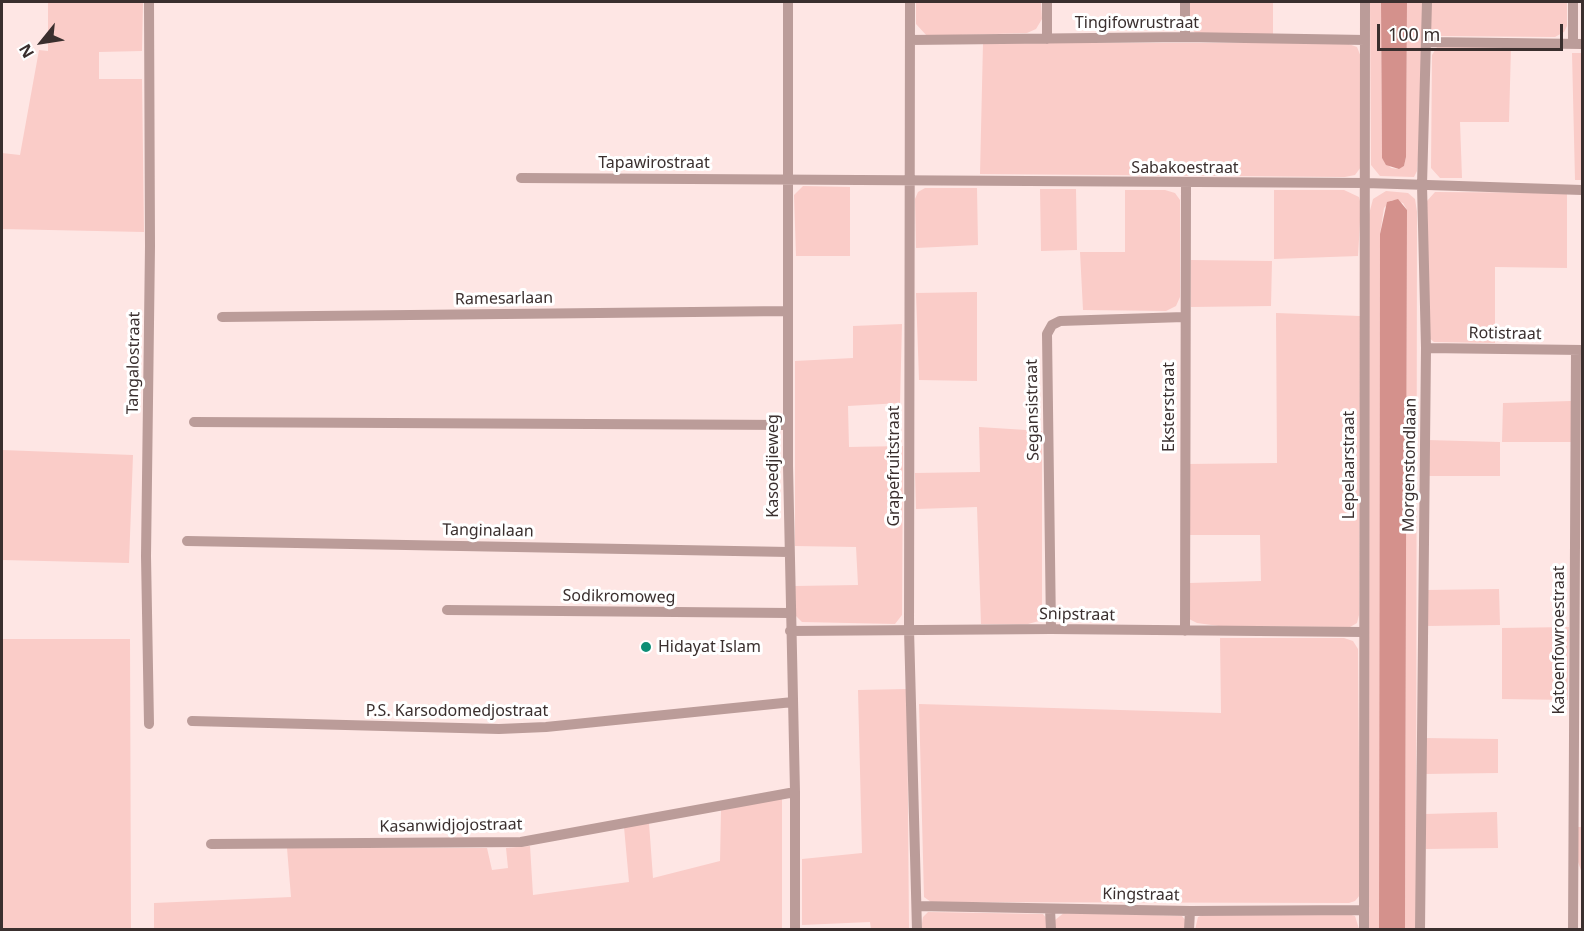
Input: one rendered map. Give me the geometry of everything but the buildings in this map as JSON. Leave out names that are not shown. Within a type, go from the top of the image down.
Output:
[{"type":"street","name":"Tangalostraat","points":[[148,2],[150,246],[146,556],[149,724]]},
{"type":"street","name":"Kasoedjieweg","points":[[788,2],[789,614],[795,792],[795,930]]},
{"type":"street","name":"Grapefruitstraat","points":[[910,2],[909,629],[917,930]]},
{"type":"street","points":[[1047,2],[1047,39]]},
{"type":"street","points":[[1185,2],[1185,37]]},
{"type":"street","name":"Lepelaarstraat","points":[[1364,930],[1365,2]]},
{"type":"street","name":"Morgenstondlaan","points":[[1420,930],[1426,348],[1422,185],[1428,2]]},
{"type":"street","points":[[1428,42],[1578,44],[1573,2]]},
{"type":"street","name":"Tingifowrustraat","points":[[910,40],[1185,37],[1365,40]]},
{"type":"street","name":"Tapawirostraat","points":[[520,178],[787,178]]},
{"type":"street","name":"Sabakoestraat","points":[[787,178],[1366,183],[1582,190]]},
{"type":"street","name":"Eksterstraat","points":[[1185,631],[1186,183]]},
{"type":"street","name":"Ramesarlaan","points":[[222,317],[787,311]]},
{"type":"street","name":"Segansistraat","points":[[1051,629],[1047,334],[1052,325],[1059,321],[1184,317]]},
{"type":"street","name":"Rotistraat","points":[[1426,348],[1579,350]]},
{"type":"street","name":"Katoenfowroestraat","points":[[1573,930],[1578,881],[1579,350]]},
{"type":"street","points":[[194,422],[788,425]]},
{"type":"street","name":"Tanginalaan","points":[[187,541],[789,552]]},
{"type":"street","name":"Sodikromoweg","points":[[447,610],[789,614]]},
{"type":"street","name":"Snipstraat","points":[[790,631],[1051,629],[1363,632]]},
{"type":"street","name":"P.S. Karsodomedjostraat","points":[[192,721],[499,729],[546,727],[793,702]]},
{"type":"street","name":"Kasanwidjojostraat","points":[[212,844],[521,842],[795,792]]},
{"type":"street","name":"Kingstraat","points":[[918,906],[1190,911],[1364,910]]},
{"type":"street","points":[[1050,909],[1051,930]]},
{"type":"street","points":[[1190,911],[1190,930]]},
{"type":"shaded area","points":[[48,2],[143,2],[142,51],[99,52],[99,79],[142,79],[144,232],[2,229],[2,153],[20,155],[39,50],[48,51]]},
{"type":"shaded area","points":[[916,2],[1041,2],[1042,19],[1036,29],[1027,33],[927,36],[916,24]]},
{"type":"shaded area","points":[[1189,2],[1273,2],[1273,34],[1197,34],[1191,29]]},
{"type":"shaded area","points":[[1370,2],[1381,2],[1382,158],[1391,168],[1398,169],[1404,166],[1406,157],[1407,2],[1422,2],[1422,108],[1417,171],[1414,177],[1380,176],[1371,165]]},
{"type":"shaded area","points":[[1381,2],[1407,2],[1406,157],[1404,166],[1399,169],[1386,165],[1382,158]]},
{"type":"shaded area","points":[[1431,2],[1567,2],[1567,26],[1564,32],[1555,37],[1438,36],[1431,30]]},
{"type":"shaded area","points":[[983,43],[1346,43],[1357,47],[1361,57],[1361,167],[1355,175],[1345,177],[980,174]]},
{"type":"shaded area","points":[[1437,47],[1511,47],[1509,122],[1460,122],[1462,178],[1440,178],[1431,168],[1432,55]]},
{"type":"shaded area","points":[[1572,53],[1582,53],[1582,180],[1575,180]]},
{"type":"shaded area","points":[[803,186],[850,187],[850,256],[796,256],[794,195]]},
{"type":"shaded area","points":[[925,188],[977,188],[978,245],[916,248],[915,199],[918,192]]},
{"type":"shaded area","points":[[1040,189],[1076,189],[1077,250],[1041,251]]},
{"type":"shaded area","points":[[1125,190],[1165,190],[1175,193],[1180,200],[1180,297],[1176,306],[1166,311],[1083,310],[1080,252],[1125,252]]},
{"type":"shaded area","points":[[1274,190],[1344,190],[1359,197],[1361,205],[1358,256],[1274,259]]},
{"type":"shaded area","points":[[1386,191],[1408,193],[1415,199],[1417,212],[1416,929],[1405,929],[1407,210],[1403,203],[1392,200],[1384,208],[1380,234],[1379,929],[1368,930],[1368,218],[1373,199]]},
{"type":"shaded area","points":[[1435,192],[1567,193],[1567,268],[1495,267],[1495,343],[1434,342],[1428,337],[1427,201]]},
{"type":"shaded area","points":[[1398,199],[1407,210],[1405,929],[1379,930],[1380,234],[1387,202]]},
{"type":"shaded area","points":[[1191,260],[1272,261],[1271,306],[1191,307]]},
{"type":"shaded area","points":[[977,292],[977,381],[919,380],[916,293]]},
{"type":"shaded area","points":[[1276,313],[1360,316],[1359,615],[1357,623],[1350,627],[1219,626],[1197,623],[1189,619],[1189,583],[1261,581],[1260,535],[1189,535],[1188,464],[1277,463]]},
{"type":"shaded area","points":[[902,324],[900,403],[848,406],[849,447],[903,446],[902,615],[895,624],[802,622],[796,616],[795,586],[858,585],[856,547],[795,546],[795,361],[853,358],[853,326]]},
{"type":"shaded area","points":[[1571,401],[1572,442],[1502,442],[1503,403]]},
{"type":"shaded area","points":[[979,427],[1042,431],[1042,612],[1039,621],[1028,624],[981,624],[977,507],[916,509],[915,473],[980,472]]},
{"type":"shaded area","points":[[1427,440],[1500,442],[1500,476],[1427,476]]},
{"type":"shaded area","points":[[2,450],[133,455],[129,563],[2,560]]},
{"type":"shaded area","points":[[1499,589],[1500,625],[1427,626],[1426,590]]},
{"type":"shaded area","points":[[1569,627],[1568,700],[1502,699],[1502,628]]},
{"type":"shaded area","points":[[1220,638],[1344,638],[1353,641],[1358,649],[1360,895],[1355,901],[1349,903],[931,902],[924,897],[919,704],[1221,713]]},
{"type":"shaded area","points":[[2,639],[130,639],[131,929],[2,929]]},
{"type":"shaded area","points":[[907,689],[909,929],[871,929],[870,922],[802,925],[802,859],[862,853],[858,690]]},
{"type":"shaded area","points":[[1424,738],[1498,739],[1498,773],[1425,774]]},
{"type":"shaded area","points":[[782,798],[782,929],[154,930],[154,903],[291,897],[287,848],[487,848],[492,870],[508,868],[506,848],[530,846],[533,895],[629,882],[624,827],[649,823],[653,878],[720,861],[721,810]]},
{"type":"shaded area","points":[[1497,812],[1498,848],[1426,849],[1425,814]]},
{"type":"shaded area","points":[[1578,827],[1582,827],[1582,873],[1578,862]]},
{"type":"shaded area","points":[[928,912],[1043,914],[1047,919],[1047,929],[921,930],[923,917]]},
{"type":"shaded area","points":[[1065,912],[1182,916],[1187,922],[1187,929],[1054,930],[1055,920]]},
{"type":"shaded area","points":[[1344,913],[1355,916],[1359,929],[1195,930],[1198,917],[1205,914]]},
{"type":"place","name":"Hidayat Islam","points":[[646,647]]}]
